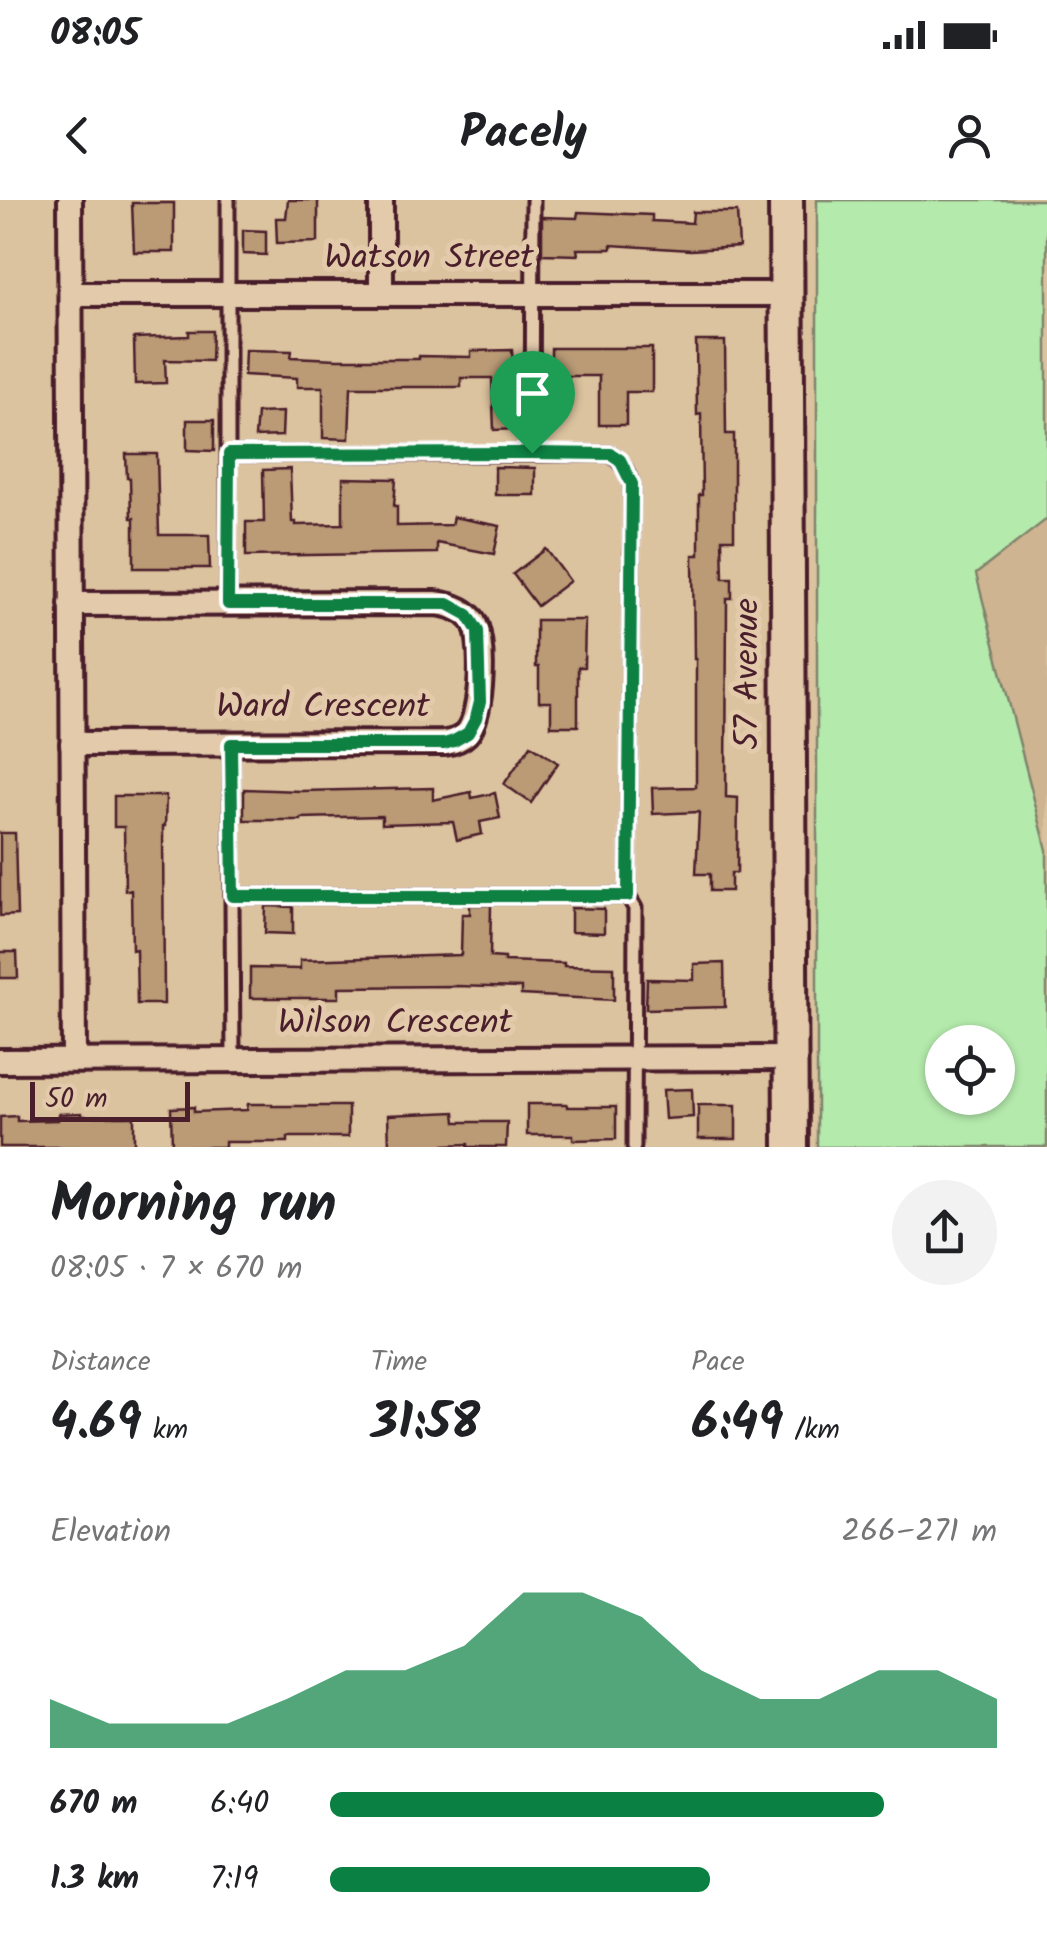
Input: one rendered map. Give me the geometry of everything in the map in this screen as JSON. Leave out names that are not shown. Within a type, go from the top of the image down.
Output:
[{"type":"street","points":[[70,200],[74,1060]]},
{"type":"street","points":[[381,200],[382,294]]},
{"type":"street","name":"57 Avenue","points":[[786,200],[791,1147]]},
{"type":"street","name":"Watson Street","points":[[70,294],[787,294]]},
{"type":"street","name":"Ward Crescent","points":[[72,604],[448,604],[474,622],[480,642],[478,711],[468,733],[444,744],[72,744]]},
{"type":"street","name":"Wilson Crescent","points":[[0,1061],[790,1058]]},
{"type":"lane","points":[[228,200],[228,604]]},
{"type":"lane","points":[[532,453],[533,200]]},
{"type":"lane","points":[[229,454],[611,454],[620,460],[632,484],[628,896],[635,908],[634,1147]]},
{"type":"lane","points":[[231,744],[233,1060]]},
{"type":"lane","points":[[233,896],[628,896]]},
{"type":"shaded area","points":[[1047,519],[1047,850],[976,573]]},
{"type":"green space","points":[[817,200],[1047,200],[1047,519],[976,574],[1047,850],[1047,1147],[817,1147]]},
{"type":"building","points":[[288,200],[318,200],[318,242],[277,243],[276,218],[286,218]]},
{"type":"building","points":[[132,203],[174,203],[174,252],[134,252]]},
{"type":"building","points":[[578,212],[652,215],[652,221],[692,223],[693,212],[737,212],[739,247],[691,250],[611,245],[611,249],[577,249],[578,255],[542,254],[542,217],[577,218]]},
{"type":"building","points":[[243,230],[266,231],[266,255],[243,254]]},
{"type":"building","points":[[189,331],[212,331],[211,361],[165,360],[166,383],[135,384],[134,338],[189,336]]},
{"type":"building","points":[[696,341],[725,341],[726,434],[734,434],[734,539],[722,539],[723,578],[732,578],[732,598],[727,598],[726,797],[738,798],[737,873],[731,873],[731,891],[710,891],[710,874],[696,874],[699,812],[653,814],[652,788],[696,787],[693,555],[699,555],[702,495]]},
{"type":"building","points":[[551,348],[652,348],[652,392],[626,392],[626,425],[599,425],[599,376],[551,376]]},
{"type":"building","points":[[245,350],[292,351],[291,357],[419,359],[471,357],[471,351],[512,350],[517,429],[494,430],[492,378],[461,378],[461,387],[351,387],[349,439],[323,438],[323,387],[297,387],[297,378],[244,375]]},
{"type":"building","points":[[283,412],[282,436],[255,437],[257,413]]},
{"type":"building","points":[[187,420],[214,420],[214,451],[187,450]]},
{"type":"building","points":[[126,454],[157,454],[159,535],[209,535],[210,568],[134,568],[134,518]]},
{"type":"building","points":[[495,467],[535,468],[535,495],[495,495]]},
{"type":"building","points":[[290,469],[292,522],[296,525],[343,524],[343,478],[396,479],[397,526],[451,525],[453,517],[500,526],[494,554],[437,543],[437,553],[246,556],[246,522],[264,522],[263,470]]},
{"type":"building","points":[[546,549],[570,581],[537,606],[513,574]]},
{"type":"building","points":[[536,620],[585,620],[584,667],[578,667],[578,726],[551,726],[551,702],[539,702]]},
{"type":"building","points":[[531,745],[558,763],[531,803],[504,784]]},
{"type":"building","points":[[433,788],[433,800],[471,792],[472,798],[495,793],[500,818],[480,822],[482,834],[457,840],[453,822],[382,824],[382,816],[244,820],[244,789]]},
{"type":"building","points":[[114,796],[166,796],[164,1004],[137,1004],[131,890],[125,890],[124,827],[114,827]]},
{"type":"building","points":[[0,833],[15,833],[17,915],[0,916]]},
{"type":"building","points":[[470,905],[491,905],[490,957],[564,966],[614,967],[614,1000],[521,995],[521,988],[456,986],[339,987],[339,998],[250,998],[250,968],[300,969],[300,960],[461,955],[462,914],[470,914]]},
{"type":"building","points":[[266,906],[293,907],[293,934],[265,933]]},
{"type":"building","points":[[571,908],[604,909],[604,933],[571,932]]},
{"type":"building","points":[[0,952],[17,952],[18,978],[0,978]]},
{"type":"building","points":[[724,963],[725,1007],[646,1009],[647,979],[694,980],[694,964]]},
{"type":"building","points":[[692,1089],[693,1117],[665,1119],[663,1090]]},
{"type":"building","points":[[248,1104],[348,1106],[348,1137],[288,1137],[288,1142],[172,1147],[171,1108],[194,1107],[194,1112],[247,1110]]},
{"type":"building","points":[[527,1104],[616,1107],[616,1139],[527,1135]]},
{"type":"building","points":[[698,1105],[736,1105],[736,1139],[698,1139]]},
{"type":"building","points":[[455,1112],[456,1122],[507,1122],[506,1147],[389,1147],[388,1115]]},
{"type":"building","points":[[58,1114],[134,1116],[134,1147],[0,1147],[0,1117],[17,1116],[17,1121],[58,1120]]},
{"type":"route","points":[[532,453],[611,454],[620,460],[632,484],[628,896],[233,896],[231,744],[454,741],[468,733],[478,711],[480,642],[474,622],[448,604],[228,604],[229,454],[532,453]]}]
